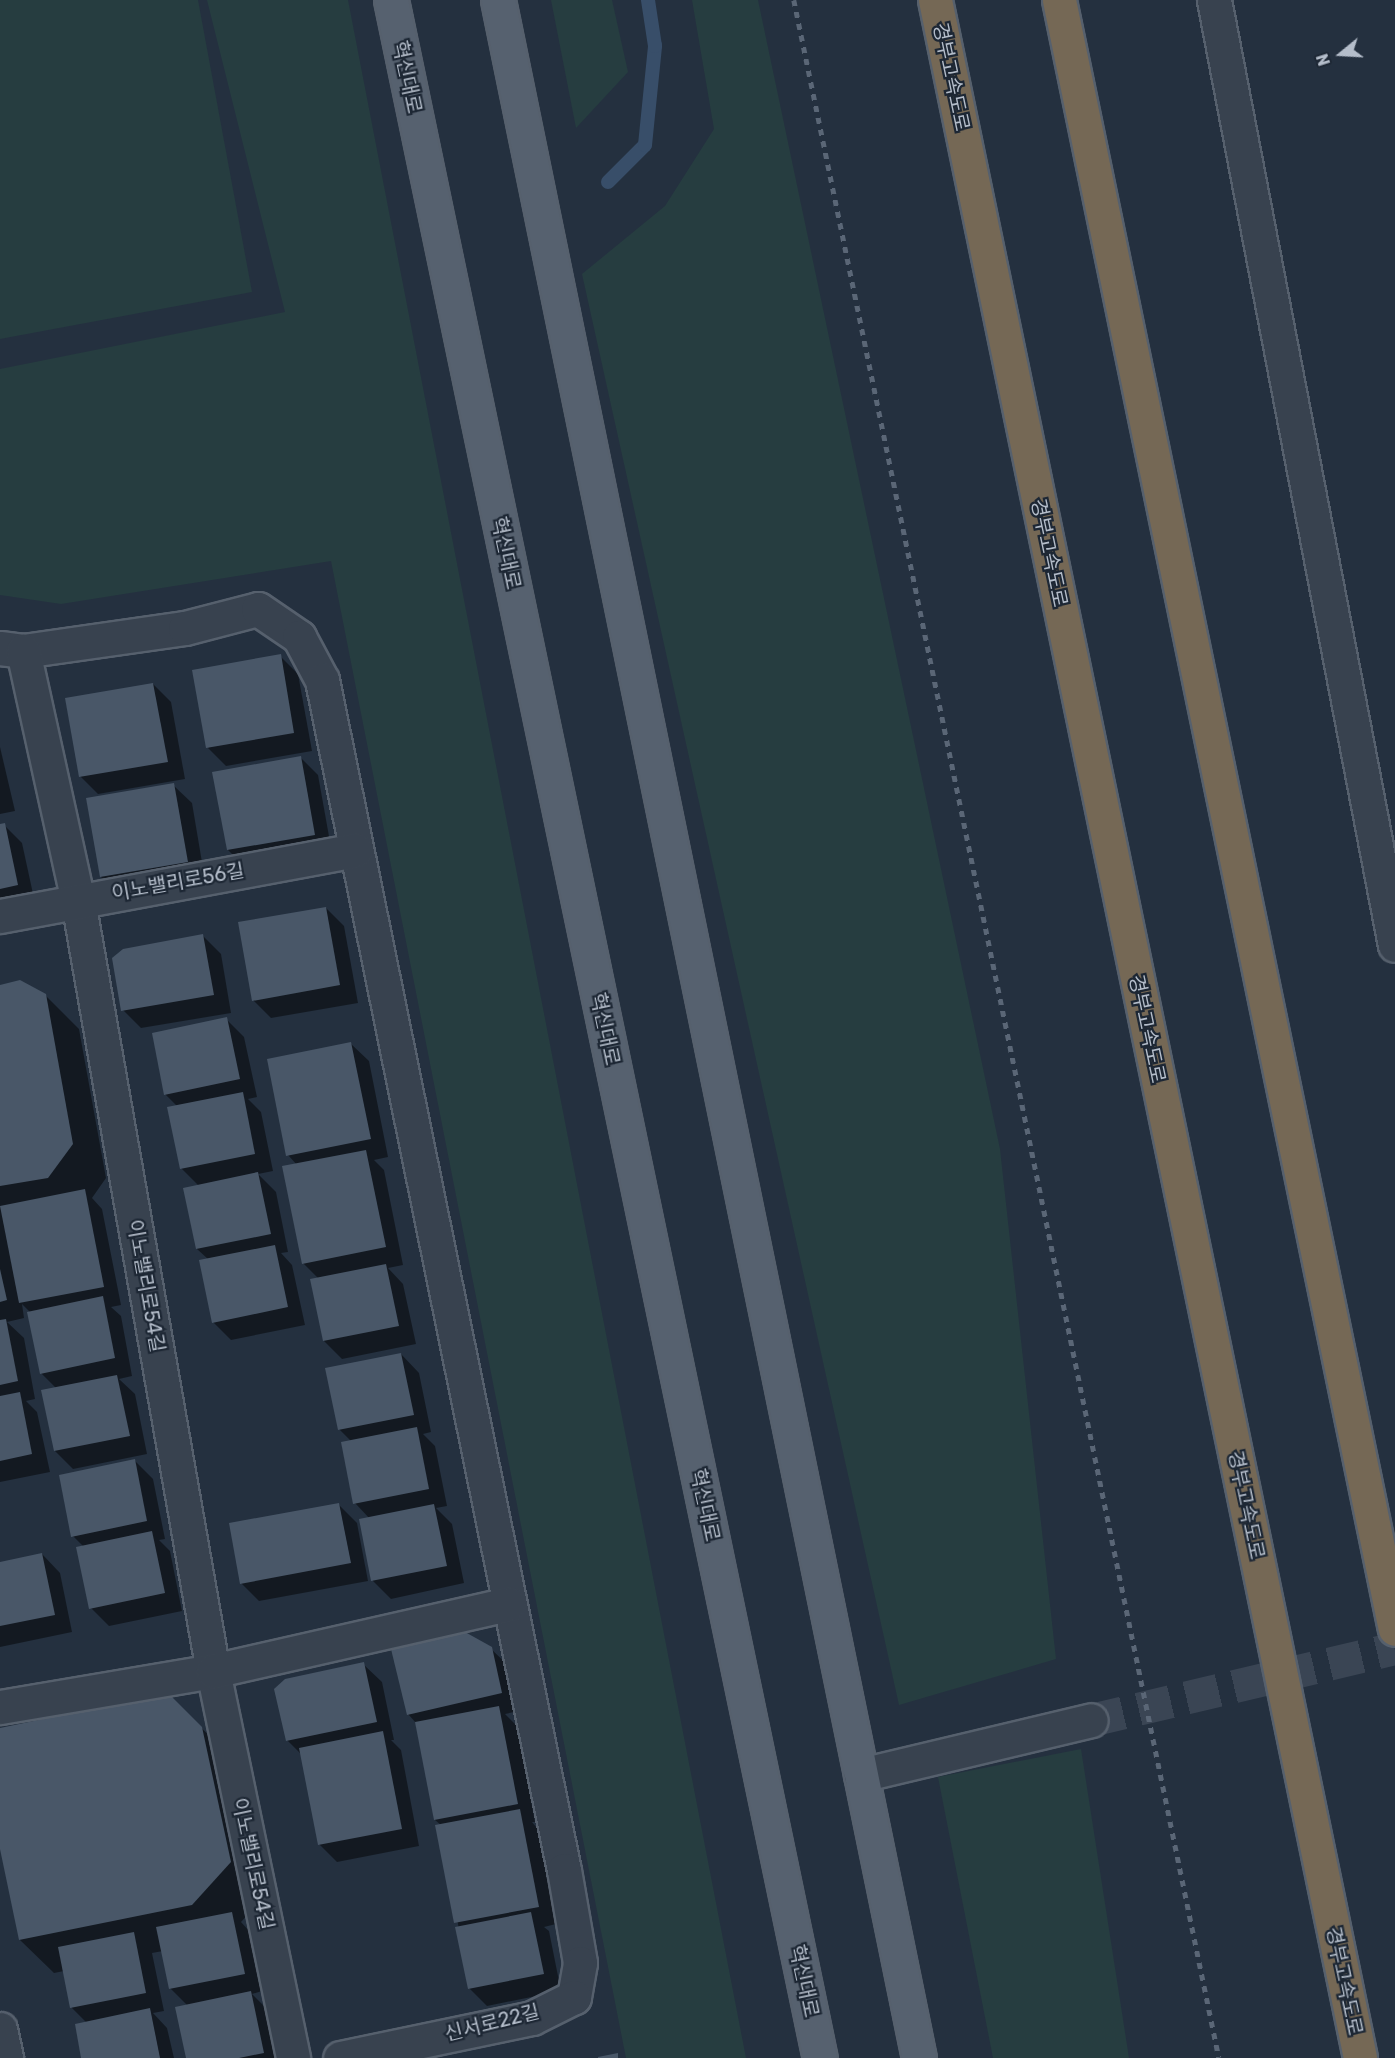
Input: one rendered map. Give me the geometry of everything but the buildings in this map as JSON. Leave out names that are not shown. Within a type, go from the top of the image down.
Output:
[{"type":"highway","name":"경부고속도로","points":[[935,0],[1360,2058]]},
{"type":"highway","points":[[1059,0],[1395,1629]]},
{"type":"main road","name":"혁신대로","points":[[391,0],[820,2058]]},
{"type":"main road","points":[[498,0],[919,2058]]},
{"type":"street","points":[[1214,0],[1395,945]]},
{"type":"street","points":[[0,1707],[213,1671],[508,1604],[322,680],[299,637],[258,609],[185,628],[12,649]]},
{"type":"street","name":"이노밸리로54길","points":[[12,649],[78,901],[213,1671],[293,2058]]},
{"type":"street","name":"이노밸리로56길","points":[[0,916],[356,850]]},
{"type":"street","name":"신서로22길","points":[[340,2058],[532,2018],[574,1997],[580,1963],[564,1870],[508,1604]]},
{"type":"street","points":[[861,1775],[1090,1720]]},
{"type":"street","points":[[0,2029],[6,2058]]},
{"type":"green space","points":[[0,0],[198,0],[252,292],[0,339]]},
{"type":"green space","points":[[207,0],[348,0],[746,2058],[626,2058],[331,561],[61,604],[0,595],[0,369],[285,312]]},
{"type":"green space","points":[[551,0],[612,0],[628,72],[576,128]]},
{"type":"green space","points":[[692,0],[758,0],[1000,1149],[1056,1659],[899,1705],[582,274],[665,206],[714,129]]},
{"type":"green space","points":[[1081,1749],[1129,2058],[993,2058],[938,1777]]},
{"type":"waterway","points":[[608,182],[645,145],[655,46],[648,0]]},
{"type":"tunnel","points":[[1091,1720],[1395,1648]]},
{"type":"railway","points":[[794,0],[1219,2058]]}]
